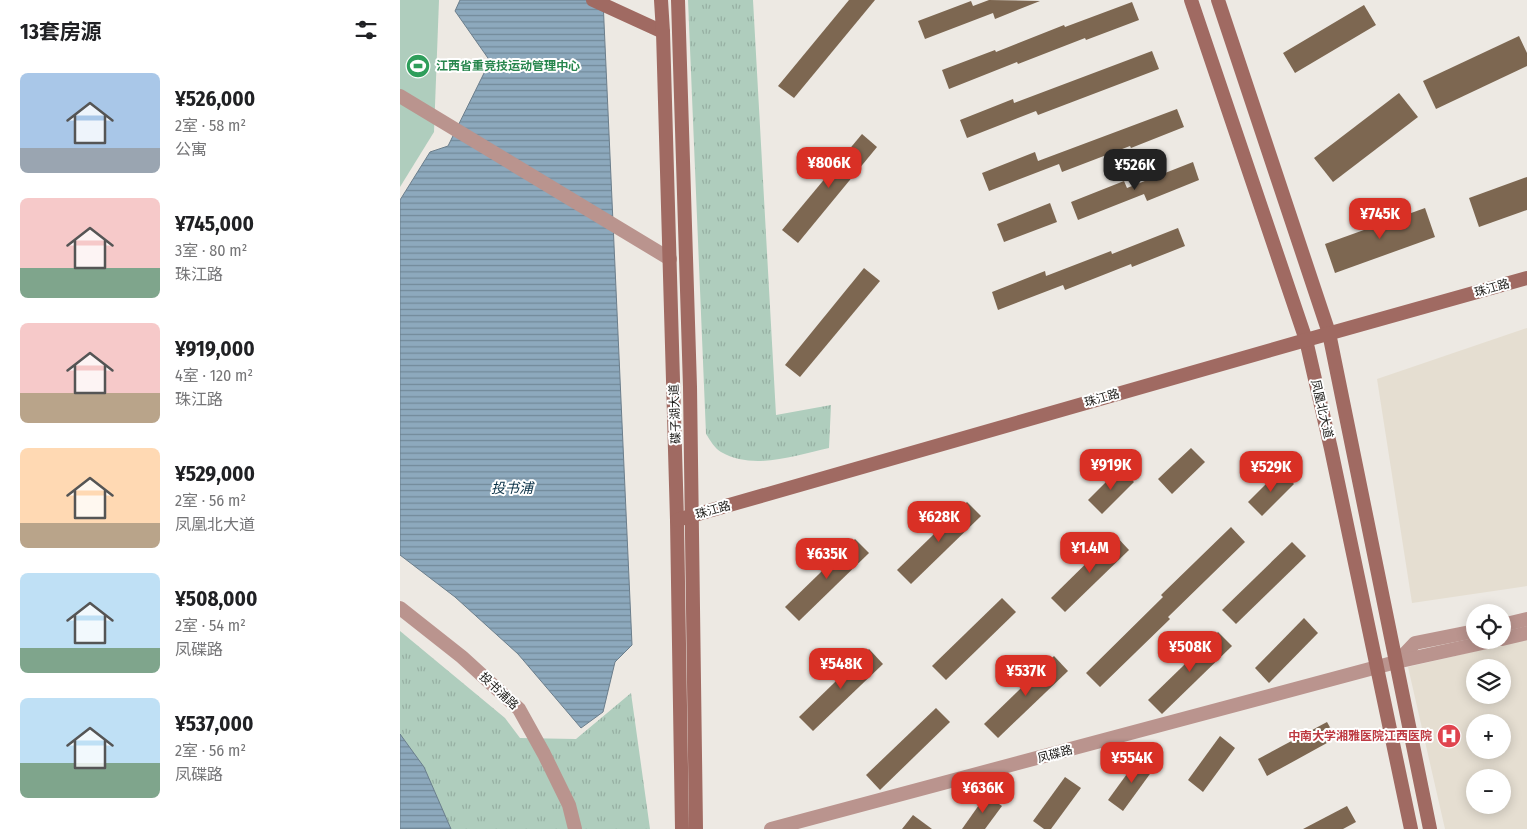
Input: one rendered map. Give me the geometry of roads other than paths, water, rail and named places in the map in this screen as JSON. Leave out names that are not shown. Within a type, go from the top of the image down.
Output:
[{"type":"main road","points":[[593,0],[663,32]]},
{"type":"main road","name":"碟子湖大道","points":[[661,0],[678,520],[682,829]]},
{"type":"main road","name":"碟子湖大道","points":[[678,0],[690,387],[696,829]]},
{"type":"main road","name":"凤凰北大道","points":[[1191,0],[1306,340],[1331,449],[1411,829]]},
{"type":"main road","name":"凤凰北大道","points":[[1218,0],[1329,333],[1430,829]]},
{"type":"main road","name":"珠江路","points":[[678,520],[1527,278]]},
{"type":"street","points":[[400,96],[670,259]]},
{"type":"street","name":"投书浦路","points":[[400,608],[462,657],[519,709],[570,805],[575,829]]},
{"type":"street","points":[[1511,623],[1527,619]]},
{"type":"street","name":"凤碟路","points":[[1396,662],[1415,643],[1466,632]]},
{"type":"street","points":[[1511,636],[1527,633]]},
{"type":"street","name":"凤碟路","points":[[776,828],[1396,662],[1466,647]]},
{"type":"water","name":"投书浦","points":[[460,0],[603,0],[632,645],[615,662],[603,712],[581,728],[518,654],[455,597],[400,555],[400,200],[430,152],[448,146],[490,61],[455,11]]},
{"type":"water","points":[[400,734],[424,767],[451,829],[400,829]]},
{"type":"place","name":"江西省重竞技运动管理中心","points":[[418,66]]},
{"type":"place","name":"中南大学湘雅医院江西医院","points":[[1449,736]]}]
